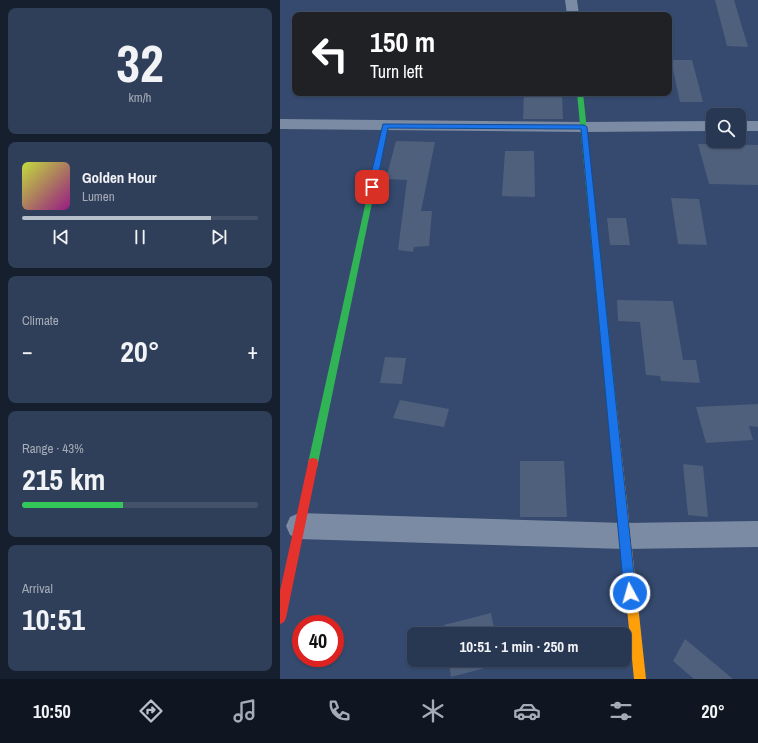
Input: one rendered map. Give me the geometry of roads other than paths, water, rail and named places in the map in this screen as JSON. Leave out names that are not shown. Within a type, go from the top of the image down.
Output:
[{"type":"street","points":[[571,0],[573,12]]},
{"type":"street","points":[[580,96],[624,536],[640,679]]},
{"type":"street","points":[[280,124],[584,127],[706,126]]},
{"type":"street","points":[[280,618],[385,126]]},
{"type":"street","points":[[746,126],[758,126]]},
{"type":"street","points":[[299,526],[624,536],[758,534]]}]
